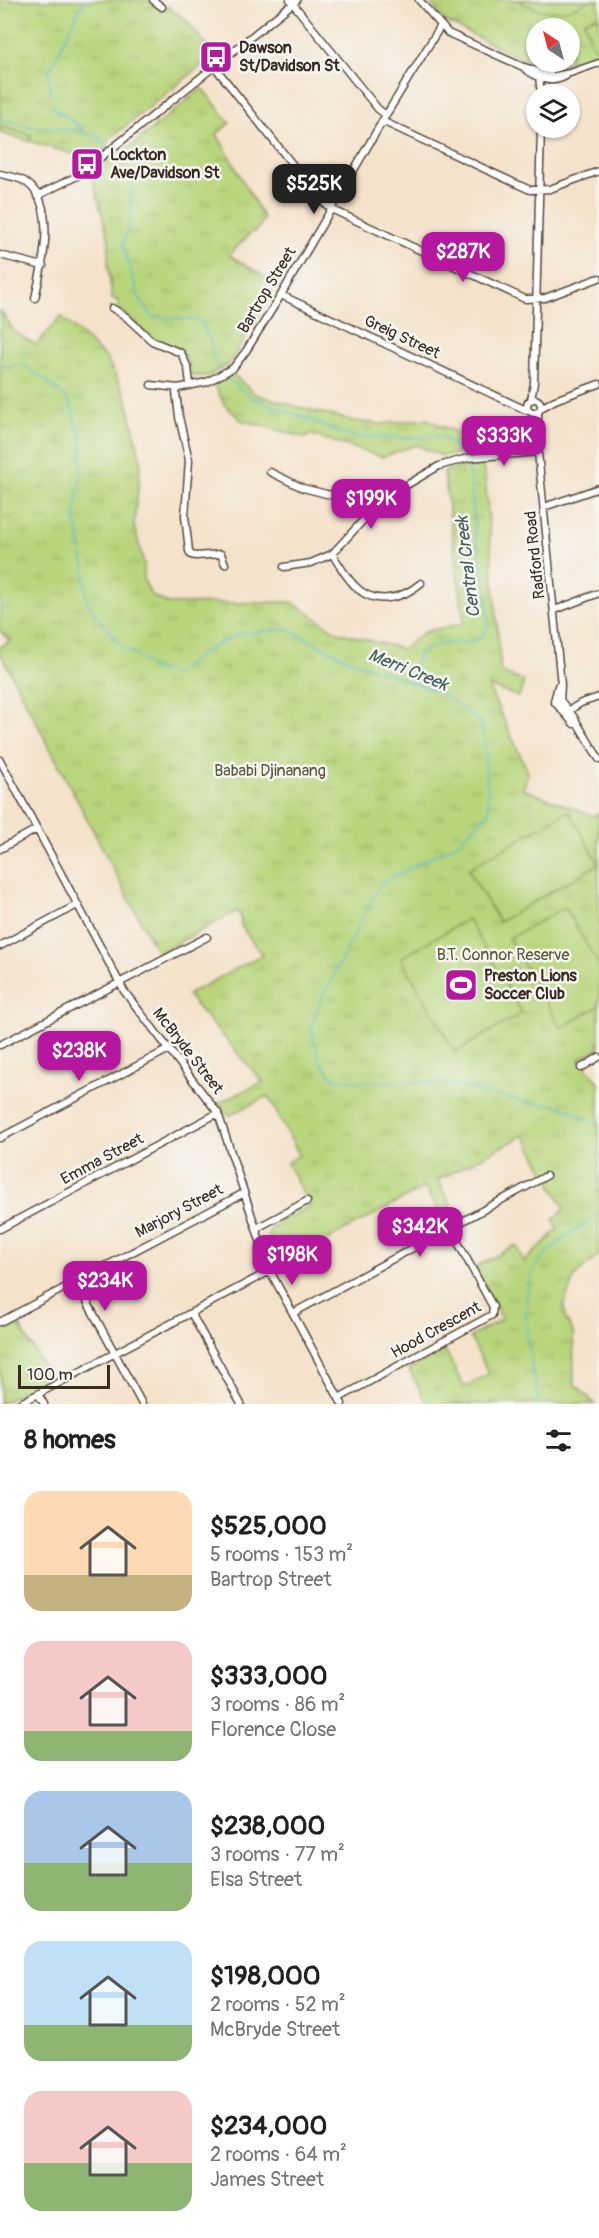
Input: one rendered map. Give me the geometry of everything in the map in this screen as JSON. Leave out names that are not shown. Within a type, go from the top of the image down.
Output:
[{"type":"street","points":[[153,0],[162,7]]},
{"type":"street","points":[[419,0],[440,27],[448,33],[540,75],[549,78],[599,63]]},
{"type":"street","points":[[37,196],[78,175],[293,1],[384,118],[530,190],[550,189],[599,171]]},
{"type":"street","name":"Bartrop Street","points":[[151,386],[178,388],[207,382],[233,368],[281,295],[440,27]]},
{"type":"street","points":[[214,66],[320,199],[332,208],[525,298],[545,298],[599,278]]},
{"type":"street","points":[[540,75],[541,84]]},
{"type":"street","points":[[546,84],[549,78]]},
{"type":"street","name":"Radford Road","points":[[537,432],[529,406],[534,383],[541,138]]},
{"type":"street","points":[[0,174],[27,183],[37,196],[42,210],[45,224],[43,266],[35,298]]},
{"type":"street","points":[[0,255],[43,266]]},
{"type":"street","name":"Greig Street","points":[[281,295],[513,404],[529,406]]},
{"type":"street","points":[[112,308],[125,316],[152,341],[181,353],[188,368],[190,384]]},
{"type":"street","name":"Radford Road","points":[[534,383],[540,406],[537,432],[538,452],[555,609],[561,685],[560,700],[599,759]]},
{"type":"street","points":[[529,406],[540,406],[599,384]]},
{"type":"street","points":[[178,388],[176,392],[179,417],[189,460],[185,516],[189,551],[191,555],[196,556],[222,553],[225,564]]},
{"type":"street","points":[[529,406],[540,406]]},
{"type":"street","points":[[284,567],[311,563],[332,554],[369,514],[400,489],[450,461],[538,452]]},
{"type":"street","points":[[270,472],[303,488],[350,500],[369,514]]},
{"type":"street","points":[[544,507],[599,488]]},
{"type":"street","points":[[332,554],[352,583],[372,597],[390,599],[401,596],[421,583]]},
{"type":"street","points":[[555,609],[599,593]]},
{"type":"street","points":[[567,712],[599,697]]},
{"type":"street","name":"McBryde Street","points":[[0,760],[119,983],[218,1113],[270,1271],[340,1401]]},
{"type":"street","points":[[0,849],[37,829]]},
{"type":"street","points":[[0,946],[77,905]]},
{"type":"street","points":[[0,1045],[207,937]]},
{"type":"street","points":[[0,1138],[169,1049]]},
{"type":"street","points":[[581,1068],[599,1057]]},
{"type":"street","name":"Emma Street","points":[[0,1229],[218,1113]]},
{"type":"street","points":[[293,1313],[546,1176]]},
{"type":"street","name":"Marjory Street","points":[[0,1322],[244,1193]]},
{"type":"street","points":[[257,1228],[307,1201]]},
{"type":"street","name":"Hood Crescent","points":[[340,1401],[492,1315],[493,1307],[450,1228]]},
{"type":"street","points":[[19,1404],[270,1271]]},
{"type":"street","points":[[76,1281],[142,1404]]},
{"type":"street","points":[[192,1313],[240,1404]]},
{"type":"street","points":[[38,1394],[44,1404]]},
{"type":"green space","points":[[0,0],[149,0],[161,11],[166,6],[186,20],[211,51],[217,53],[108,140],[108,145],[102,150],[98,149],[86,158],[29,141],[31,135],[2,127],[0,133]]},
{"type":"green space","points":[[429,0],[599,0],[599,54],[580,61],[580,18],[526,18],[526,62],[445,21]]},
{"type":"green space","points":[[518,0],[588,0],[562,11],[544,11]]},
{"type":"green space","points":[[596,16],[599,23],[599,46],[594,48],[584,21]]},
{"type":"green space","points":[[202,88],[230,123],[217,134],[264,219],[255,232],[253,231],[229,255],[277,284],[229,364],[208,376],[192,376],[189,364],[181,351],[150,337],[118,308],[118,300],[112,299],[108,263],[109,240],[92,177],[104,168],[112,155],[123,153]]},
{"type":"green space","points":[[2,127],[31,135],[29,141],[0,133]]},
{"type":"green space","points":[[0,310],[14,332],[36,345],[61,316],[106,358],[126,396],[141,461],[134,525],[144,564],[144,580],[151,595],[168,604],[292,602],[337,632],[403,649],[424,632],[464,623],[444,472],[481,464],[485,475],[501,673],[524,681],[519,697],[488,686],[528,772],[523,789],[594,816],[599,813],[599,1048],[579,1060],[599,1082],[599,1255],[575,1276],[564,1304],[565,1318],[573,1332],[574,1383],[595,1404],[427,1404],[409,1369],[445,1350],[464,1387],[489,1374],[470,1337],[502,1319],[475,1267],[516,1245],[524,1262],[558,1229],[553,1219],[565,1209],[524,1135],[438,1180],[457,1217],[445,1224],[425,1187],[279,1266],[268,1234],[281,1221],[310,1206],[287,1163],[299,1155],[268,1096],[228,1116],[220,1102],[263,1082],[187,995],[262,955],[241,926],[240,914],[236,911],[158,954],[0,653],[0,647],[10,641],[0,631]]},
{"type":"green space","points":[[233,374],[255,394],[354,421],[380,424],[427,419],[474,441],[477,450],[442,456],[416,445],[382,457],[309,434],[307,438],[241,420],[224,404],[214,384]]},
{"type":"green space","points":[[569,811],[599,864],[499,922],[468,869]]},
{"type":"green space","points":[[565,907],[599,966],[599,1006],[561,1028],[509,939]]},
{"type":"green space","name":"Preston Lions Soccer Club","points":[[468,919],[522,1013],[455,1052],[401,958]]},
{"type":"green space","points":[[17,1321],[50,1378],[0,1404],[0,1329]]},
{"type":"waterway","points":[[50,95],[49,72],[84,0]]},
{"type":"waterway","points":[[51,104],[81,128],[85,134]]},
{"type":"waterway","name":"Central Creek","points":[[0,119],[42,129],[70,130],[98,136],[105,147]]},
{"type":"waterway","name":"Central Creek","points":[[113,156],[133,182],[129,222],[123,245],[140,300],[153,317],[199,320],[206,332],[220,370]]},
{"type":"waterway","name":"Merri Creek","points":[[0,366],[23,365],[44,379],[69,401],[82,441],[81,473],[75,517],[84,564],[87,603],[119,644],[156,670],[175,675],[205,651],[239,634],[287,629],[345,658],[441,693],[483,724],[489,813],[455,845],[381,883],[320,1002],[311,1029],[319,1060],[334,1078],[364,1082],[439,1082],[529,1103],[555,1105],[572,1111],[599,1126]]},
{"type":"waterway","name":"Central Creek","points":[[227,378],[252,398],[334,431],[359,437],[438,436],[449,441],[457,451]]},
{"type":"waterway","name":"Central Creek","points":[[413,683],[415,664],[422,652],[436,645],[478,640],[487,628],[485,582],[476,539],[467,466]]},
{"type":"waterway","name":"Merri Creek","points":[[539,1404],[527,1335],[526,1316],[530,1282],[536,1267],[549,1251],[599,1213]]},
{"type":"place","name":"Dawson St/Davidson St","points":[[216,57]]},
{"type":"place","name":"Lockton Ave/Davidson St","points":[[87,164]]},
{"type":"place","name":"Preston Lions Soccer Club","points":[[461,985]]},
{"type":"park label","name":"Bababi Djinanang","points":[[270,771]]},
{"type":"park label","name":"B.T. Connor Reserve","points":[[503,955]]}]
